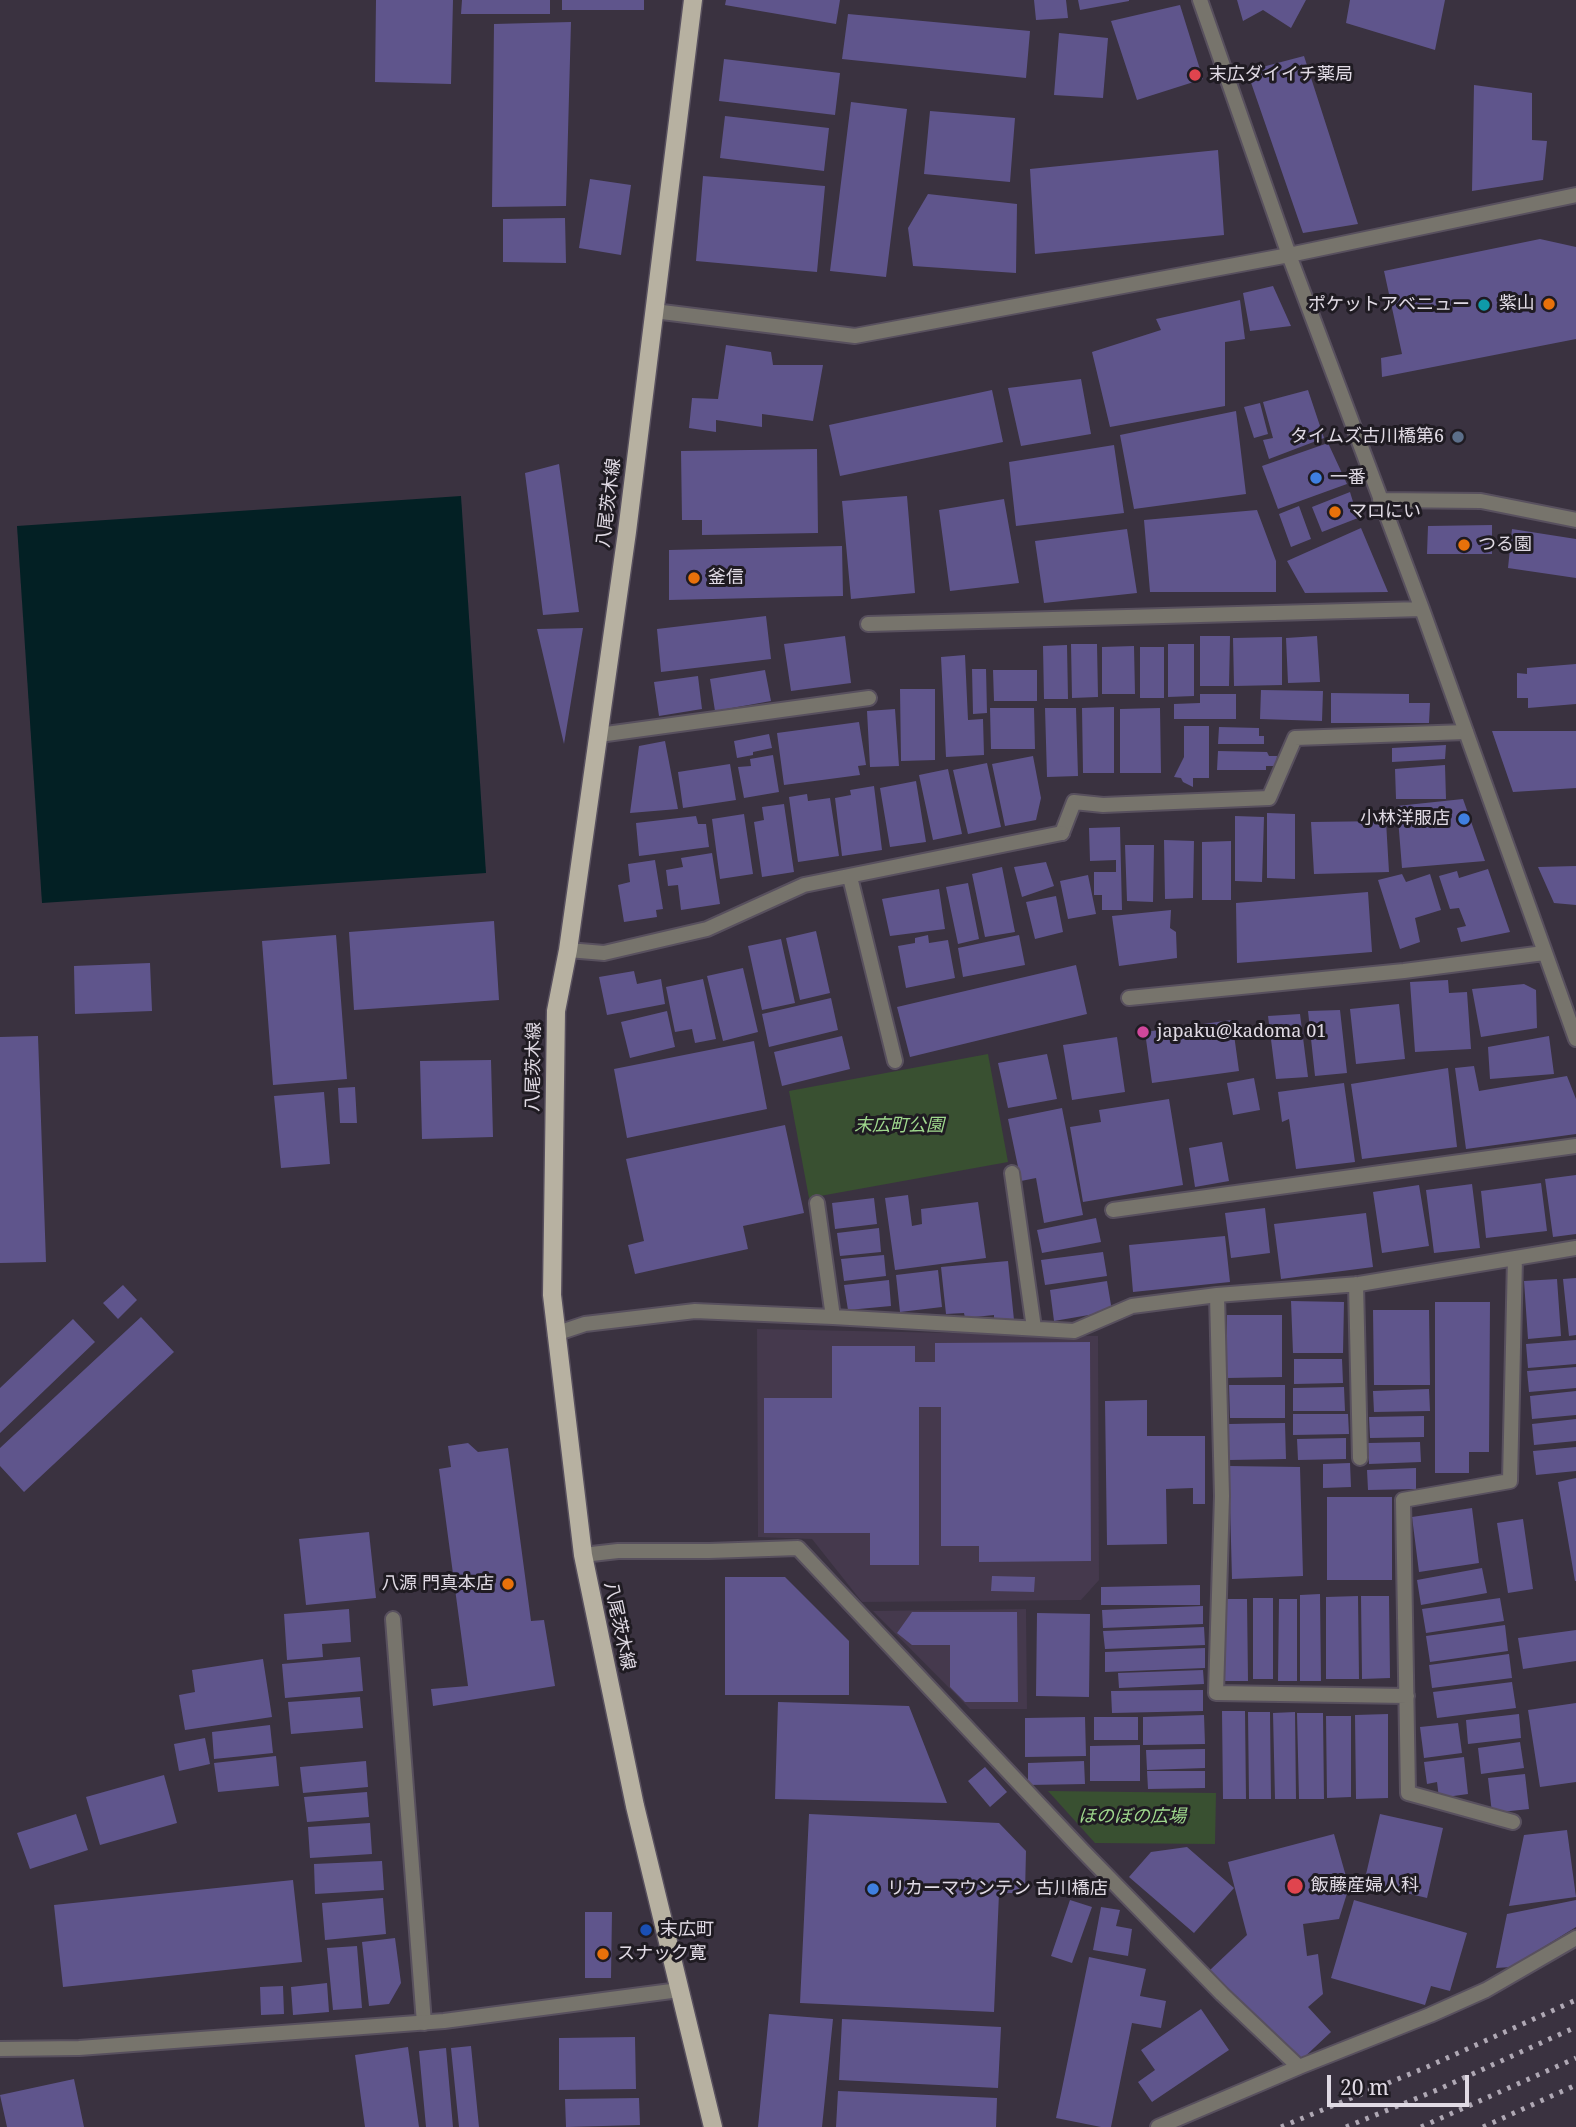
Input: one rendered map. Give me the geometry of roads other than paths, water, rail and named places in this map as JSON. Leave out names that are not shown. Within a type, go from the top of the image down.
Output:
[{"type":"main road","name":"八尾茨木線","points":[[693,0],[627,532],[568,950],[556,1011],[552,1295],[583,1555],[635,1806],[713,2127]]},
{"type":"street","points":[[1200,0],[1289,255],[1422,609],[1576,1039]]},
{"type":"street","points":[[654,311],[855,336],[1289,255],[1576,195]]},
{"type":"street","points":[[1380,500],[1481,501],[1576,520]]},
{"type":"street","points":[[867,624],[1422,609]]},
{"type":"street","points":[[599,735],[869,698]]},
{"type":"street","points":[[568,950],[604,953],[707,929],[804,885],[1062,833],[1074,802],[1103,805],[1269,799],[1295,738],[1466,732]]},
{"type":"street","points":[[850,877],[895,1061]]},
{"type":"street","points":[[1129,998],[1404,971],[1544,953]]},
{"type":"street","points":[[1113,1210],[1576,1146]]},
{"type":"street","points":[[1012,1173],[1034,1328]]},
{"type":"street","points":[[817,1203],[833,1317]]},
{"type":"street","points":[[555,1334],[584,1324],[695,1311],[1074,1331],[1132,1306],[1356,1284],[1576,1248]]},
{"type":"street","points":[[1513,1822],[1408,1793],[1403,1500],[1510,1481],[1515,1258]]},
{"type":"street","points":[[1356,1284],[1360,1458]]},
{"type":"street","points":[[1217,1296],[1222,1496],[1216,1693],[1407,1696]]},
{"type":"street","points":[[583,1555],[618,1551],[798,1548],[1081,1849],[1222,1994],[1299,2067]]},
{"type":"street","points":[[393,1619],[424,2022]]},
{"type":"street","points":[[1158,2127],[1486,1990],[1576,1938]]},
{"type":"street","points":[[0,2049],[79,2048],[424,2022],[679,1990]]},
{"type":"railway","points":[[1281,2127],[1427,2067],[1576,2000]]},
{"type":"railway","points":[[1346,2127],[1437,2090],[1576,2027]]},
{"type":"railway","points":[[1421,2127],[1576,2058]]},
{"type":"railway","points":[[1483,2127],[1576,2085]]},
{"type":"place","name":"末広ダイイチ薬局","points":[[1195,75]]},
{"type":"place","name":"紫山","points":[[1549,304]]},
{"type":"place","name":"ポケットアベニュー","points":[[1484,305]]},
{"type":"place","name":"タイムズ古川橋第6","points":[[1458,437]]},
{"type":"place","name":"一番","points":[[1316,478]]},
{"type":"place","name":"マロにい","points":[[1335,512]]},
{"type":"place","name":"つる園","points":[[1464,545]]},
{"type":"place","name":"釜信","points":[[694,578]]},
{"type":"place","name":"小林洋服店","points":[[1464,819]]},
{"type":"place","name":"japaku@kadoma 01","points":[[1143,1032]]},
{"type":"place","name":"八源 門真本店","points":[[508,1584]]},
{"type":"place","name":"飯藤産婦人科","points":[[1295,1886]]},
{"type":"place","name":"リカーマウンテン 古川橋店","points":[[873,1889]]},
{"type":"place","name":"末広町","points":[[646,1930]]},
{"type":"place","name":"スナック寛","points":[[603,1954]]},
{"type":"park label","name":"末広町公園","points":[[899,1126]]},
{"type":"park label","name":"ほのぼの広場","points":[[1132,1817]]}]
